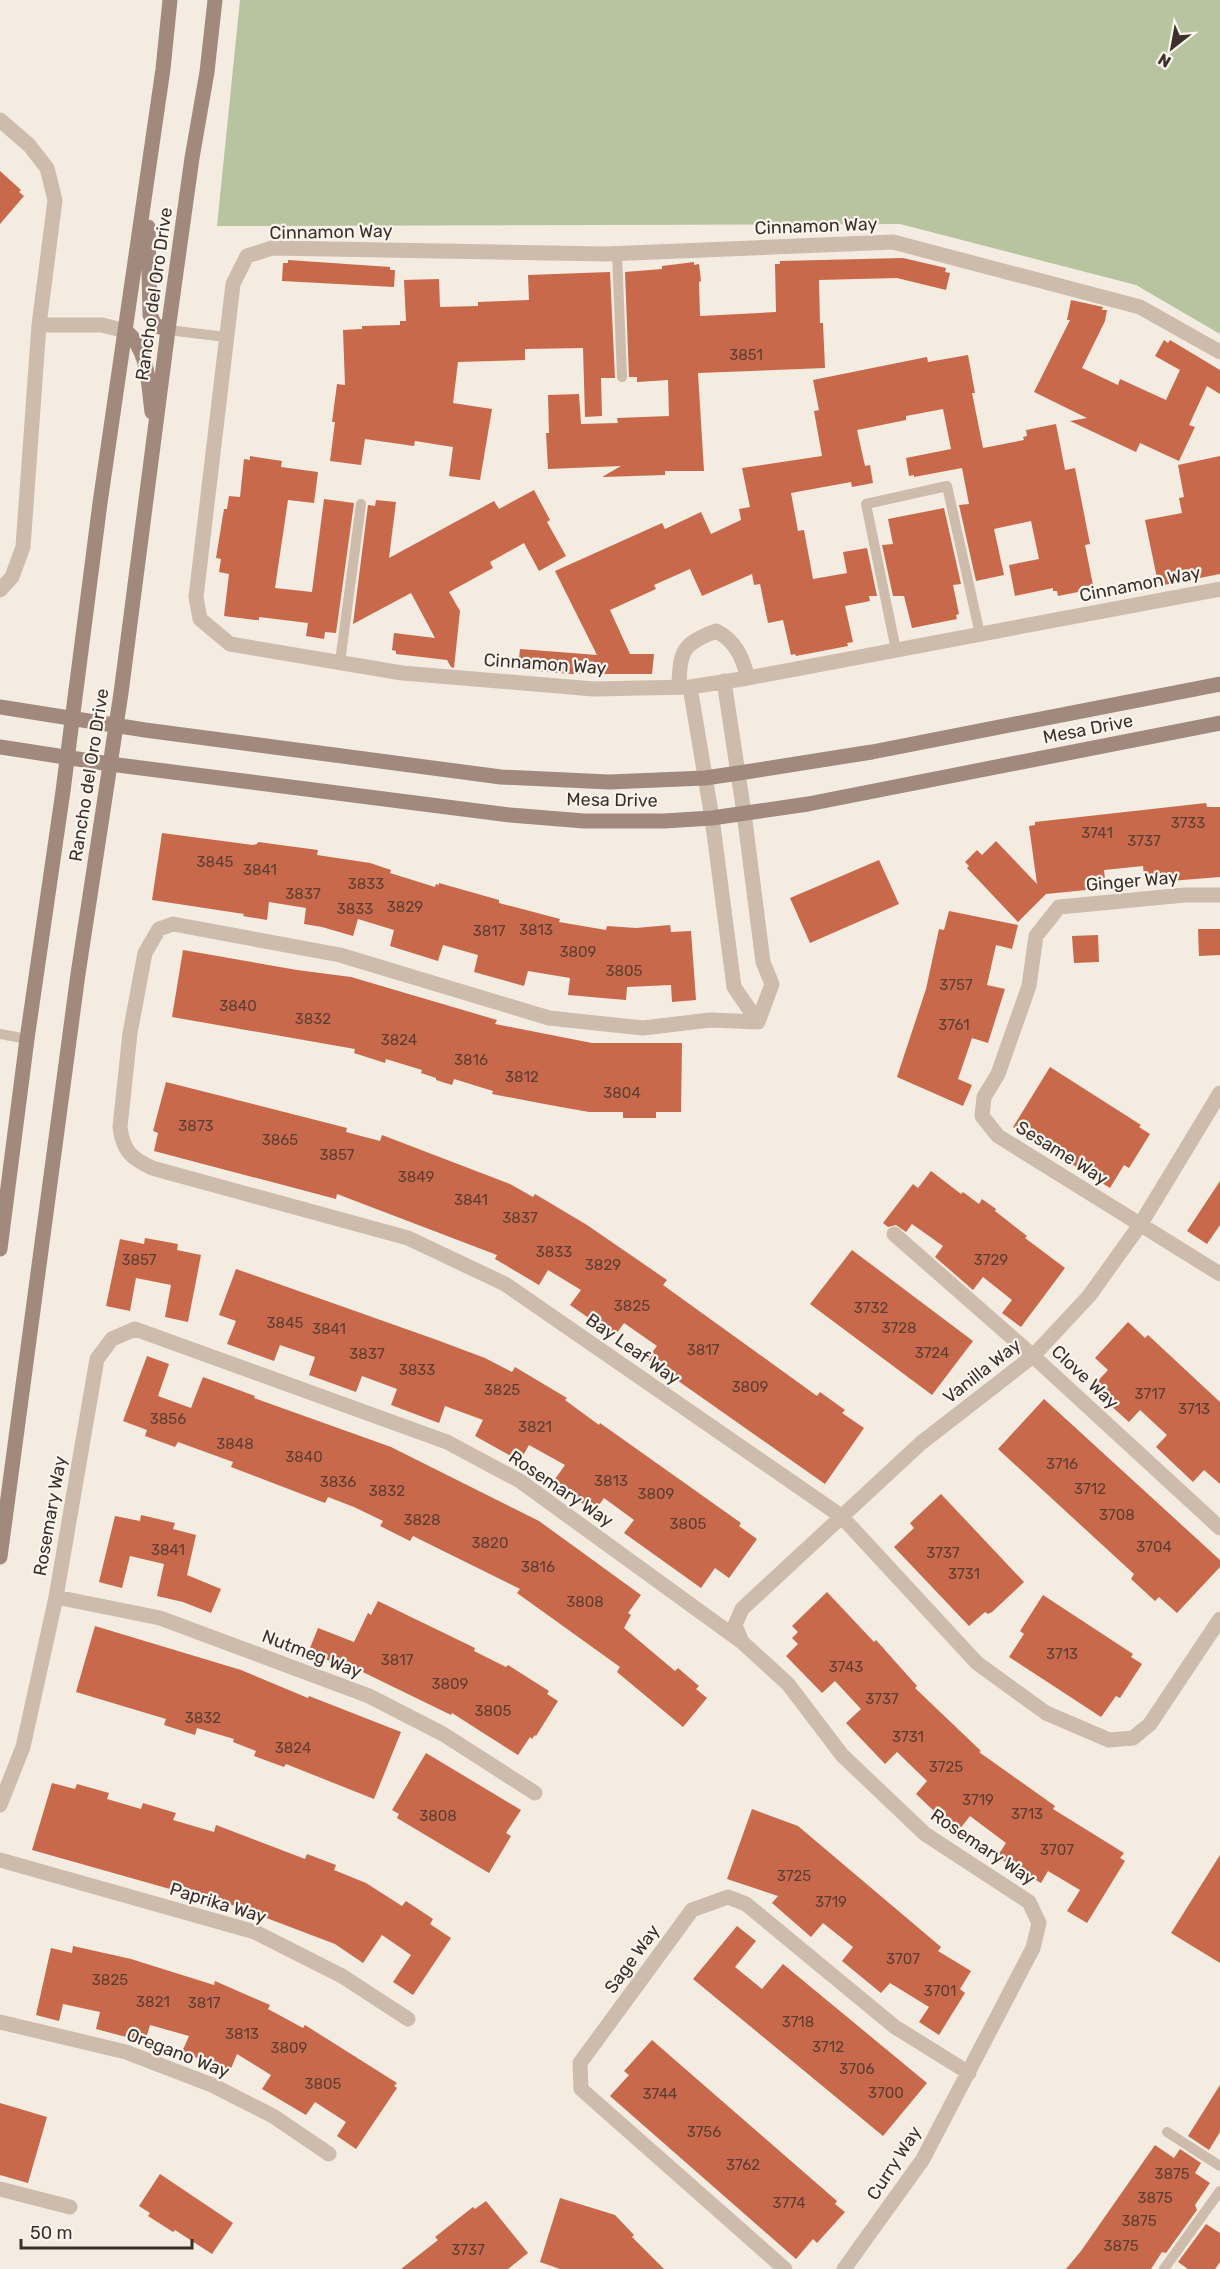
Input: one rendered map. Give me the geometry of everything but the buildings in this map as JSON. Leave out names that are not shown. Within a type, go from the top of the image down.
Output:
[{"type":"main road","name":"Rancho del Oro Drive","points":[[0,1249],[27,1039],[68,758],[100,503],[163,69],[170,0]]},
{"type":"main road","name":"Rancho del Oro Drive","points":[[0,1557],[78,974],[116,725],[168,330],[192,158],[207,72],[215,0]]},
{"type":"main road","points":[[148,173],[148,300],[150,315],[155,325],[168,330]]},
{"type":"main road","points":[[126,331],[135,339],[145,358],[155,433]]},
{"type":"main road","name":"Mesa Drive","points":[[0,707],[501,777],[609,782],[705,778],[872,752],[1220,684]]},
{"type":"main road","name":"Mesa Drive","points":[[0,747],[110,764],[510,815],[584,821],[664,821],[712,818],[808,804],[1220,723]]},
{"type":"street","points":[[0,120],[29,146],[47,168],[55,200],[39,325],[23,547],[12,577],[0,590]]},
{"type":"street","name":"Cinnamon Way","points":[[1220,352],[1140,307],[893,242],[617,254],[272,248],[247,256],[233,284],[196,597],[200,619],[230,644],[402,673],[594,689],[685,686],[748,678],[1220,589]]},
{"type":"street","points":[[39,325],[102,325],[126,331]]},
{"type":"street","points":[[748,678],[741,653],[727,636],[716,631],[695,639],[686,648],[680,662],[712,818],[734,987],[758,1022]]},
{"type":"street","points":[[724,681],[763,962],[771,984],[758,1022]]},
{"type":"street","name":"Ginger Way","points":[[1051,915],[1059,907],[1185,895],[1220,896]]},
{"type":"street","name":"Sesame Way","points":[[1051,915],[1036,936],[1029,986],[998,1074],[984,1097],[982,1116],[998,1136],[1220,1274]]},
{"type":"street","name":"Bay Leaf Way","points":[[758,1022],[710,1020],[643,1028],[549,1018],[340,955],[173,924],[159,929],[145,953],[130,1034],[120,1127],[122,1142],[134,1160],[152,1168],[408,1238],[505,1284],[841,1516],[977,1662],[1046,1713],[1109,1740],[1133,1738],[1150,1725],[1220,1619]]},
{"type":"street","name":"Vanilla Way","points":[[742,1642],[735,1625],[742,1609],[921,1443],[1033,1356],[1089,1296],[1140,1225],[1219,1097]]},
{"type":"street","name":"Clove Way","points":[[894,1234],[1033,1356],[1220,1528]]},
{"type":"street","name":"Rosemary Way","points":[[0,1805],[23,1747],[56,1597],[97,1359],[112,1339],[135,1329],[447,1442],[520,1481],[742,1642],[788,1684],[842,1755],[925,1834],[1029,1902],[1039,1923],[1033,1948],[969,2073]]},
{"type":"street","name":"Nutmeg Way","points":[[56,1597],[160,1618],[369,1696],[443,1734],[535,1793]]},
{"type":"street","name":"Paprika Way","points":[[0,1860],[255,1932],[342,1976],[408,2019]]},
{"type":"street","name":"Sage Way","points":[[785,2269],[581,2089],[580,2063],[692,1910],[728,1897],[746,1904],[895,2027],[969,2073]]},
{"type":"street","name":"Oregano Way","points":[[0,2022],[126,2052],[212,2085],[273,2116],[329,2154]]},
{"type":"street","name":"Curry Way","points":[[844,2269],[918,2166],[969,2073]]},
{"type":"street","points":[[0,2189],[70,2207]]},
{"type":"lane","points":[[617,254],[622,377]]},
{"type":"lane","points":[[168,330],[226,337]]},
{"type":"lane","points":[[896,650],[866,504],[947,486],[980,634]]},
{"type":"lane","points":[[340,662],[361,504]]},
{"type":"lane","points":[[0,1035],[27,1039]]},
{"type":"lane","points":[[1167,2132],[1220,2166]]},
{"type":"lane","points":[[1164,2269],[1220,2191]]},
{"type":"green space","points":[[240,0],[1220,0],[1220,334],[1136,285],[900,224],[217,226]]}]
